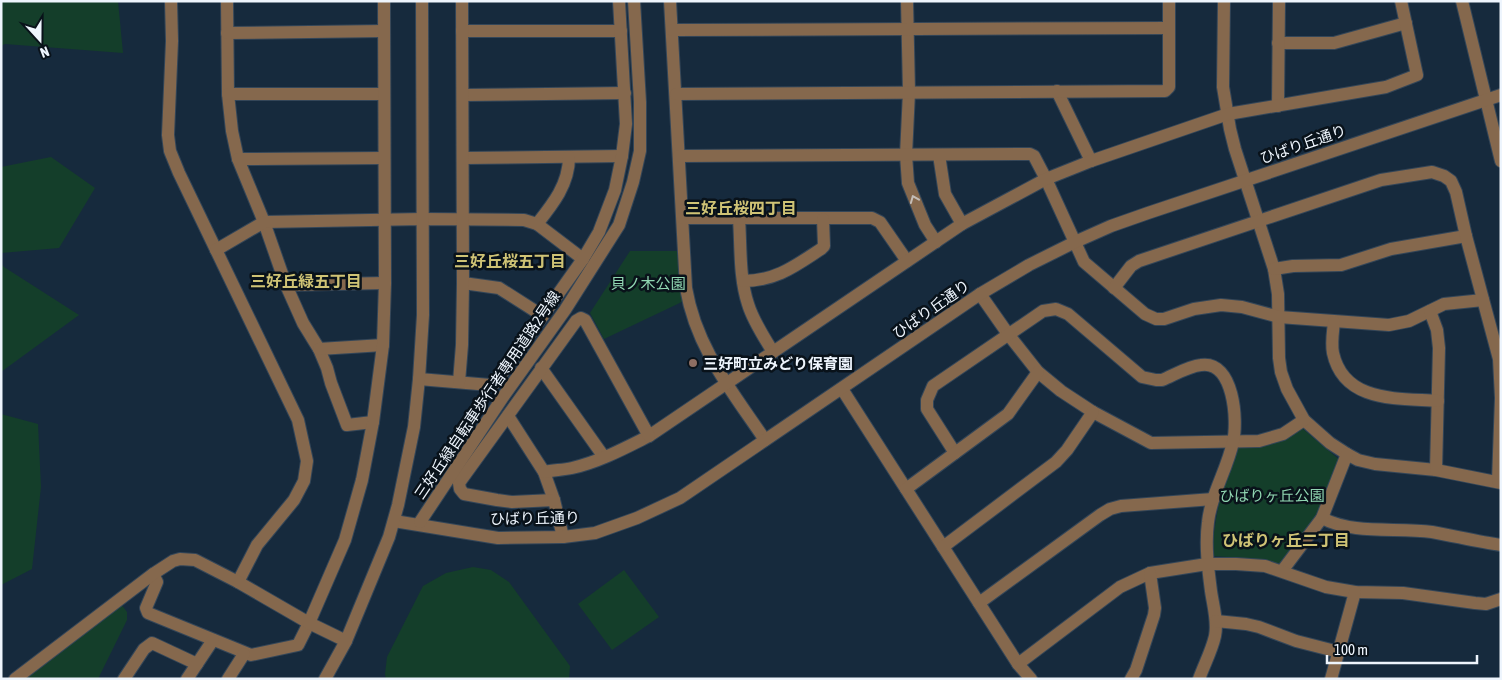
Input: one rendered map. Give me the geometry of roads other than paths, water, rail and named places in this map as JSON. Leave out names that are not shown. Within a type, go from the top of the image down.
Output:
[{"type":"street","points":[[171,1],[172,41],[168,135],[170,151],[178,173],[298,420],[307,460],[304,481],[294,500],[257,546],[238,582]]},
{"type":"street","points":[[228,1],[228,94],[232,131],[238,159],[264,222],[286,285],[303,323],[327,368],[347,424],[373,422]]},
{"type":"street","points":[[153,574],[157,582],[146,608],[148,613],[244,654],[251,655],[298,645],[345,540],[362,480],[373,422],[383,345],[385,283],[384,1]]},
{"type":"street","points":[[325,679],[346,641],[362,606],[394,521],[410,449],[419,379],[423,316],[422,1]]},
{"type":"street","points":[[459,382],[462,345],[464,158],[462,1]]},
{"type":"street","points":[[419,379],[496,383],[583,260],[599,232],[615,190],[626,131],[619,1]]},
{"type":"street","name":"三好丘緑自転車歩行者専用道路2号線","points":[[420,522],[503,397],[565,310],[619,224],[633,182],[640,151],[640,102],[634,1]]},
{"type":"street","points":[[670,1],[684,218],[685,270],[689,305],[701,339],[726,384],[765,440]]},
{"type":"street","points":[[907,1],[906,29],[909,92],[906,155],[908,183],[925,225],[936,242]]},
{"type":"street","points":[[676,94],[1166,91],[1168,89],[1169,1]]},
{"type":"street","points":[[1114,288],[1131,266],[1139,260],[1258,220],[1381,180],[1432,172],[1444,176],[1454,185],[1499,359],[1501,398],[1499,482],[1436,470],[1375,464],[1358,460],[1330,443],[1304,420],[1282,377],[1279,358],[1278,294],[1274,269],[1258,220],[1245,180],[1235,149],[1228,114],[1223,86],[1224,1]]},
{"type":"street","points":[[1278,106],[1279,1]]},
{"type":"street","points":[[544,472],[573,468],[604,457],[649,436],[962,224],[1046,179],[1228,114],[1386,87],[1417,75],[1401,1]]},
{"type":"street","points":[[1462,1],[1501,162]]},
{"type":"street","points":[[1278,43],[1334,43],[1406,23]]},
{"type":"street","points":[[672,30],[1169,28]]},
{"type":"street","points":[[227,33],[384,31]]},
{"type":"street","points":[[462,31],[621,31]]},
{"type":"street","points":[[1057,91],[1092,161]]},
{"type":"street","points":[[228,94],[384,94]]},
{"type":"street","points":[[463,95],[625,94]]},
{"type":"street","name":"ひばり丘通り","points":[[394,521],[498,538],[563,537],[595,532],[636,518],[680,498],[980,294],[1029,265],[1075,242],[1148,213],[1501,95]]},
{"type":"street","points":[[679,156],[1030,154],[1034,156],[1046,179],[1084,262],[1145,314],[1156,319],[1164,319],[1194,309],[1221,305],[1242,307],[1279,317],[1390,325],[1409,321],[1444,304],[1484,300]]},
{"type":"street","points":[[939,155],[945,194],[962,224]]},
{"type":"street","points":[[464,158],[622,156]]},
{"type":"street","points":[[537,224],[552,206],[564,185],[569,166],[569,157]]},
{"type":"street","points":[[238,159],[384,158]]},
{"type":"street","points":[[684,218],[877,219],[907,261]]},
{"type":"street","points":[[216,250],[264,222],[423,219],[524,220],[537,224],[583,260]]},
{"type":"street","points":[[739,219],[743,281],[750,310],[774,352]]},
{"type":"street","points":[[743,281],[779,275],[821,249],[824,246],[823,219]]},
{"type":"street","points":[[1274,269],[1293,266],[1341,265],[1392,248],[1466,236]]},
{"type":"street","points":[[286,285],[385,283]]},
{"type":"street","points":[[463,283],[499,288],[544,316]]},
{"type":"street","points":[[980,294],[1038,372],[1061,391],[1094,412],[1151,443],[1260,442],[1292,429],[1304,420]]},
{"type":"street","points":[[955,453],[928,412],[926,404],[933,386],[1043,312],[1056,309],[1073,318],[1142,377],[1162,380],[1201,365],[1216,368],[1226,377],[1234,414],[1234,442],[1213,499],[1208,521],[1207,564],[1216,622],[1215,636],[1202,678]]},
{"type":"street","points":[[1430,311],[1438,338],[1436,470]]},
{"type":"street","points":[[554,500],[503,501],[464,494],[460,490],[459,483],[576,321],[582,318],[586,320],[649,436]]},
{"type":"street","points":[[1334,322],[1333,352],[1340,370],[1353,386],[1374,396],[1438,401]]},
{"type":"street","points":[[318,349],[383,345]]},
{"type":"street","points":[[541,368],[604,457]]},
{"type":"street","points":[[906,489],[1008,414],[1038,372]]},
{"type":"street","points":[[842,389],[1018,664],[1031,679]]},
{"type":"street","points":[[943,547],[1056,462],[1094,412]]},
{"type":"street","points":[[508,416],[544,472],[554,500],[563,537]]},
{"type":"street","points":[[1282,571],[1322,518],[1347,454]]},
{"type":"street","points":[[979,603],[1110,509],[1121,506],[1213,499]]},
{"type":"street","points":[[1322,518],[1348,526],[1431,532],[1501,545]]},
{"type":"street","points":[[15,679],[153,574],[173,561],[180,559],[195,560],[238,582],[309,623],[346,641]]},
{"type":"street","points":[[1018,664],[1120,587],[1150,573],[1207,564],[1252,565],[1282,571],[1326,587],[1355,592],[1403,593],[1475,604],[1486,604],[1501,599]]},
{"type":"street","points":[[1131,679],[1136,670],[1154,615],[1155,608],[1150,573]]},
{"type":"street","points":[[1331,679],[1355,592]]},
{"type":"street","points":[[1216,622],[1252,626],[1296,641],[1339,652]]},
{"type":"street","points":[[187,679],[213,640]]},
{"type":"street","points":[[124,679],[144,649],[152,643],[197,664]]},
{"type":"street","points":[[228,679],[244,654]]},
{"type":"place","name":"三好町立みどり保育園","points":[[693,363]]},
{"type":"district","name":"三好丘桜四丁目","points":[[741,208]]},
{"type":"district","name":"三好丘桜五丁目","points":[[510,261]]},
{"type":"district","name":"三好丘緑五丁目","points":[[306,281]]},
{"type":"district","name":"ひばりヶ丘二丁目","points":[[1286,540]]},
{"type":"park label","name":"貝ノ木公園","points":[[648,283]]},
{"type":"park label","name":"ひばりヶ丘公園","points":[[1272,495]]}]
